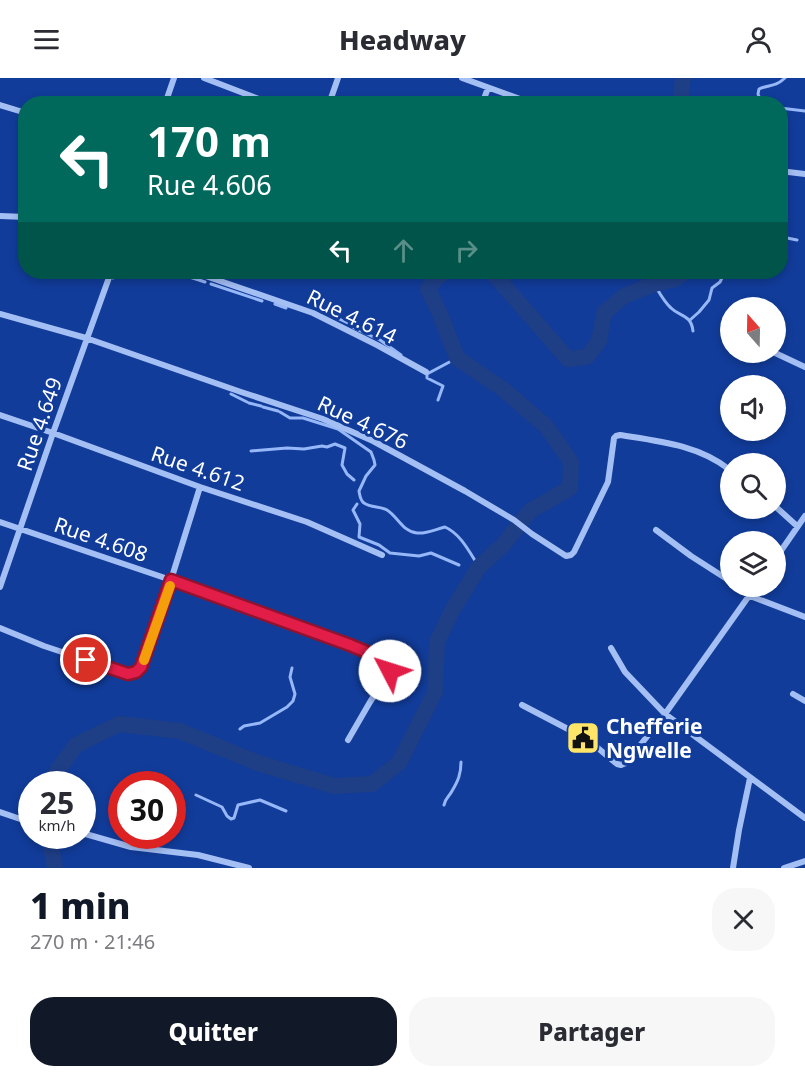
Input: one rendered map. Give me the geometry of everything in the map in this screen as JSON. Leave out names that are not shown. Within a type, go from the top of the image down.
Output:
[{"type":"street","points":[[168,96],[174,78]]},
{"type":"street","points":[[204,78],[251,96]]},
{"type":"street","points":[[331,96],[338,78]]},
{"type":"street","points":[[462,78],[512,96]]},
{"type":"street","points":[[486,96],[489,88]]},
{"type":"street","points":[[0,105],[18,111]]},
{"type":"street","points":[[788,172],[805,174]]},
{"type":"street","points":[[0,216],[18,217]]},
{"type":"street","name":"Rue 4.649","points":[[0,587],[108,279]]},
{"type":"street","name":"Rue 4.614","points":[[214,279],[313,313],[426,372]]},
{"type":"street","name":"Rue 4.676","points":[[0,314],[86,338],[323,419],[373,441],[465,491],[514,520],[566,556],[574,552],[608,482],[616,435],[661,441],[697,450],[720,462]]},
{"type":"street","points":[[786,358],[805,367]]},
{"type":"street","name":"Rue 4.612","points":[[0,415],[200,487],[307,522],[382,555]]},
{"type":"street","points":[[0,628],[44,646],[128,674],[136,672],[141,667],[200,487]]},
{"type":"street","points":[[786,516],[797,526]]},
{"type":"street","points":[[786,543],[805,516]]},
{"type":"street","name":"Rue 4.608","points":[[0,522],[171,580],[350,645],[389,664],[390,671],[348,740]]},
{"type":"street","points":[[656,530],[720,575]]},
{"type":"street","points":[[522,705],[587,739],[617,764],[626,763],[749,597]]},
{"type":"street","points":[[753,597],[805,617]]},
{"type":"street","points":[[611,648],[625,672],[664,714],[805,819]]},
{"type":"street","points":[[793,694],[805,701]]},
{"type":"street","points":[[733,868],[750,777]]},
{"type":"street","points":[[0,812],[18,819]]},
{"type":"street","points":[[96,837],[131,847],[198,855],[249,868]]},
{"type":"street","points":[[784,868],[805,861]]},
{"type":"waterway","points":[[681,96],[683,78]]},
{"type":"waterway","points":[[759,96],[759,89],[778,83],[785,78]]},
{"type":"waterway","points":[[788,109],[805,111]]},
{"type":"waterway","points":[[788,238],[797,240]]},
{"type":"waterway","points":[[196,279],[205,282]]},
{"type":"waterway","points":[[57,771],[76,745],[119,724],[180,731],[258,763],[334,786],[372,784],[399,763],[435,692],[437,642],[453,609],[479,567],[503,545],[530,511],[570,488],[571,462],[546,426],[504,390],[457,358],[428,289],[436,279]]},
{"type":"waterway","points":[[498,279],[568,359],[587,357],[599,341],[604,313],[624,296],[654,284],[675,279]]},
{"type":"waterway","points":[[690,320],[709,300],[712,288],[722,279]]},
{"type":"waterway","points":[[211,284],[262,301]]},
{"type":"waterway","points":[[654,284],[668,306],[690,321],[693,331]]},
{"type":"waterway","points":[[275,304],[286,308]]},
{"type":"waterway","points":[[335,317],[380,340],[401,355]]},
{"type":"waterway","points":[[438,400],[443,386],[427,378],[427,374],[457,358]]},
{"type":"waterway","points":[[231,394],[247,402]]},
{"type":"waterway","points":[[249,403],[261,406]]},
{"type":"waterway","points":[[263,407],[278,411]]},
{"type":"waterway","points":[[280,412],[290,418],[303,418],[338,429],[371,452],[375,465],[366,476],[359,491],[363,502],[387,510],[412,532],[424,533],[445,527],[451,530],[465,544],[479,567]]},
{"type":"waterway","points":[[251,451],[304,449],[335,444],[345,448],[342,465],[354,480]]},
{"type":"waterway","points":[[357,504],[353,510],[360,524],[359,537],[379,545],[390,553],[419,556],[431,553],[459,565]]},
{"type":"waterway","points":[[240,729],[260,723],[293,701],[295,694],[290,677],[292,668]]},
{"type":"waterway","points":[[444,805],[457,781],[461,762]]},
{"type":"waterway","points":[[196,795],[222,807],[231,819],[234,818],[238,805],[260,800],[286,811]]},
{"type":"waterway","points":[[51,849],[55,868]]},
{"type":"slow traffic","points":[[144,660],[170,586]]},
{"type":"place","name":"Chefferie Ngwelle","points":[[583,738]]},
{"type":"route","points":[[86,660],[128,674],[136,672],[141,667],[171,580],[350,645],[389,664],[390,671]]}]
